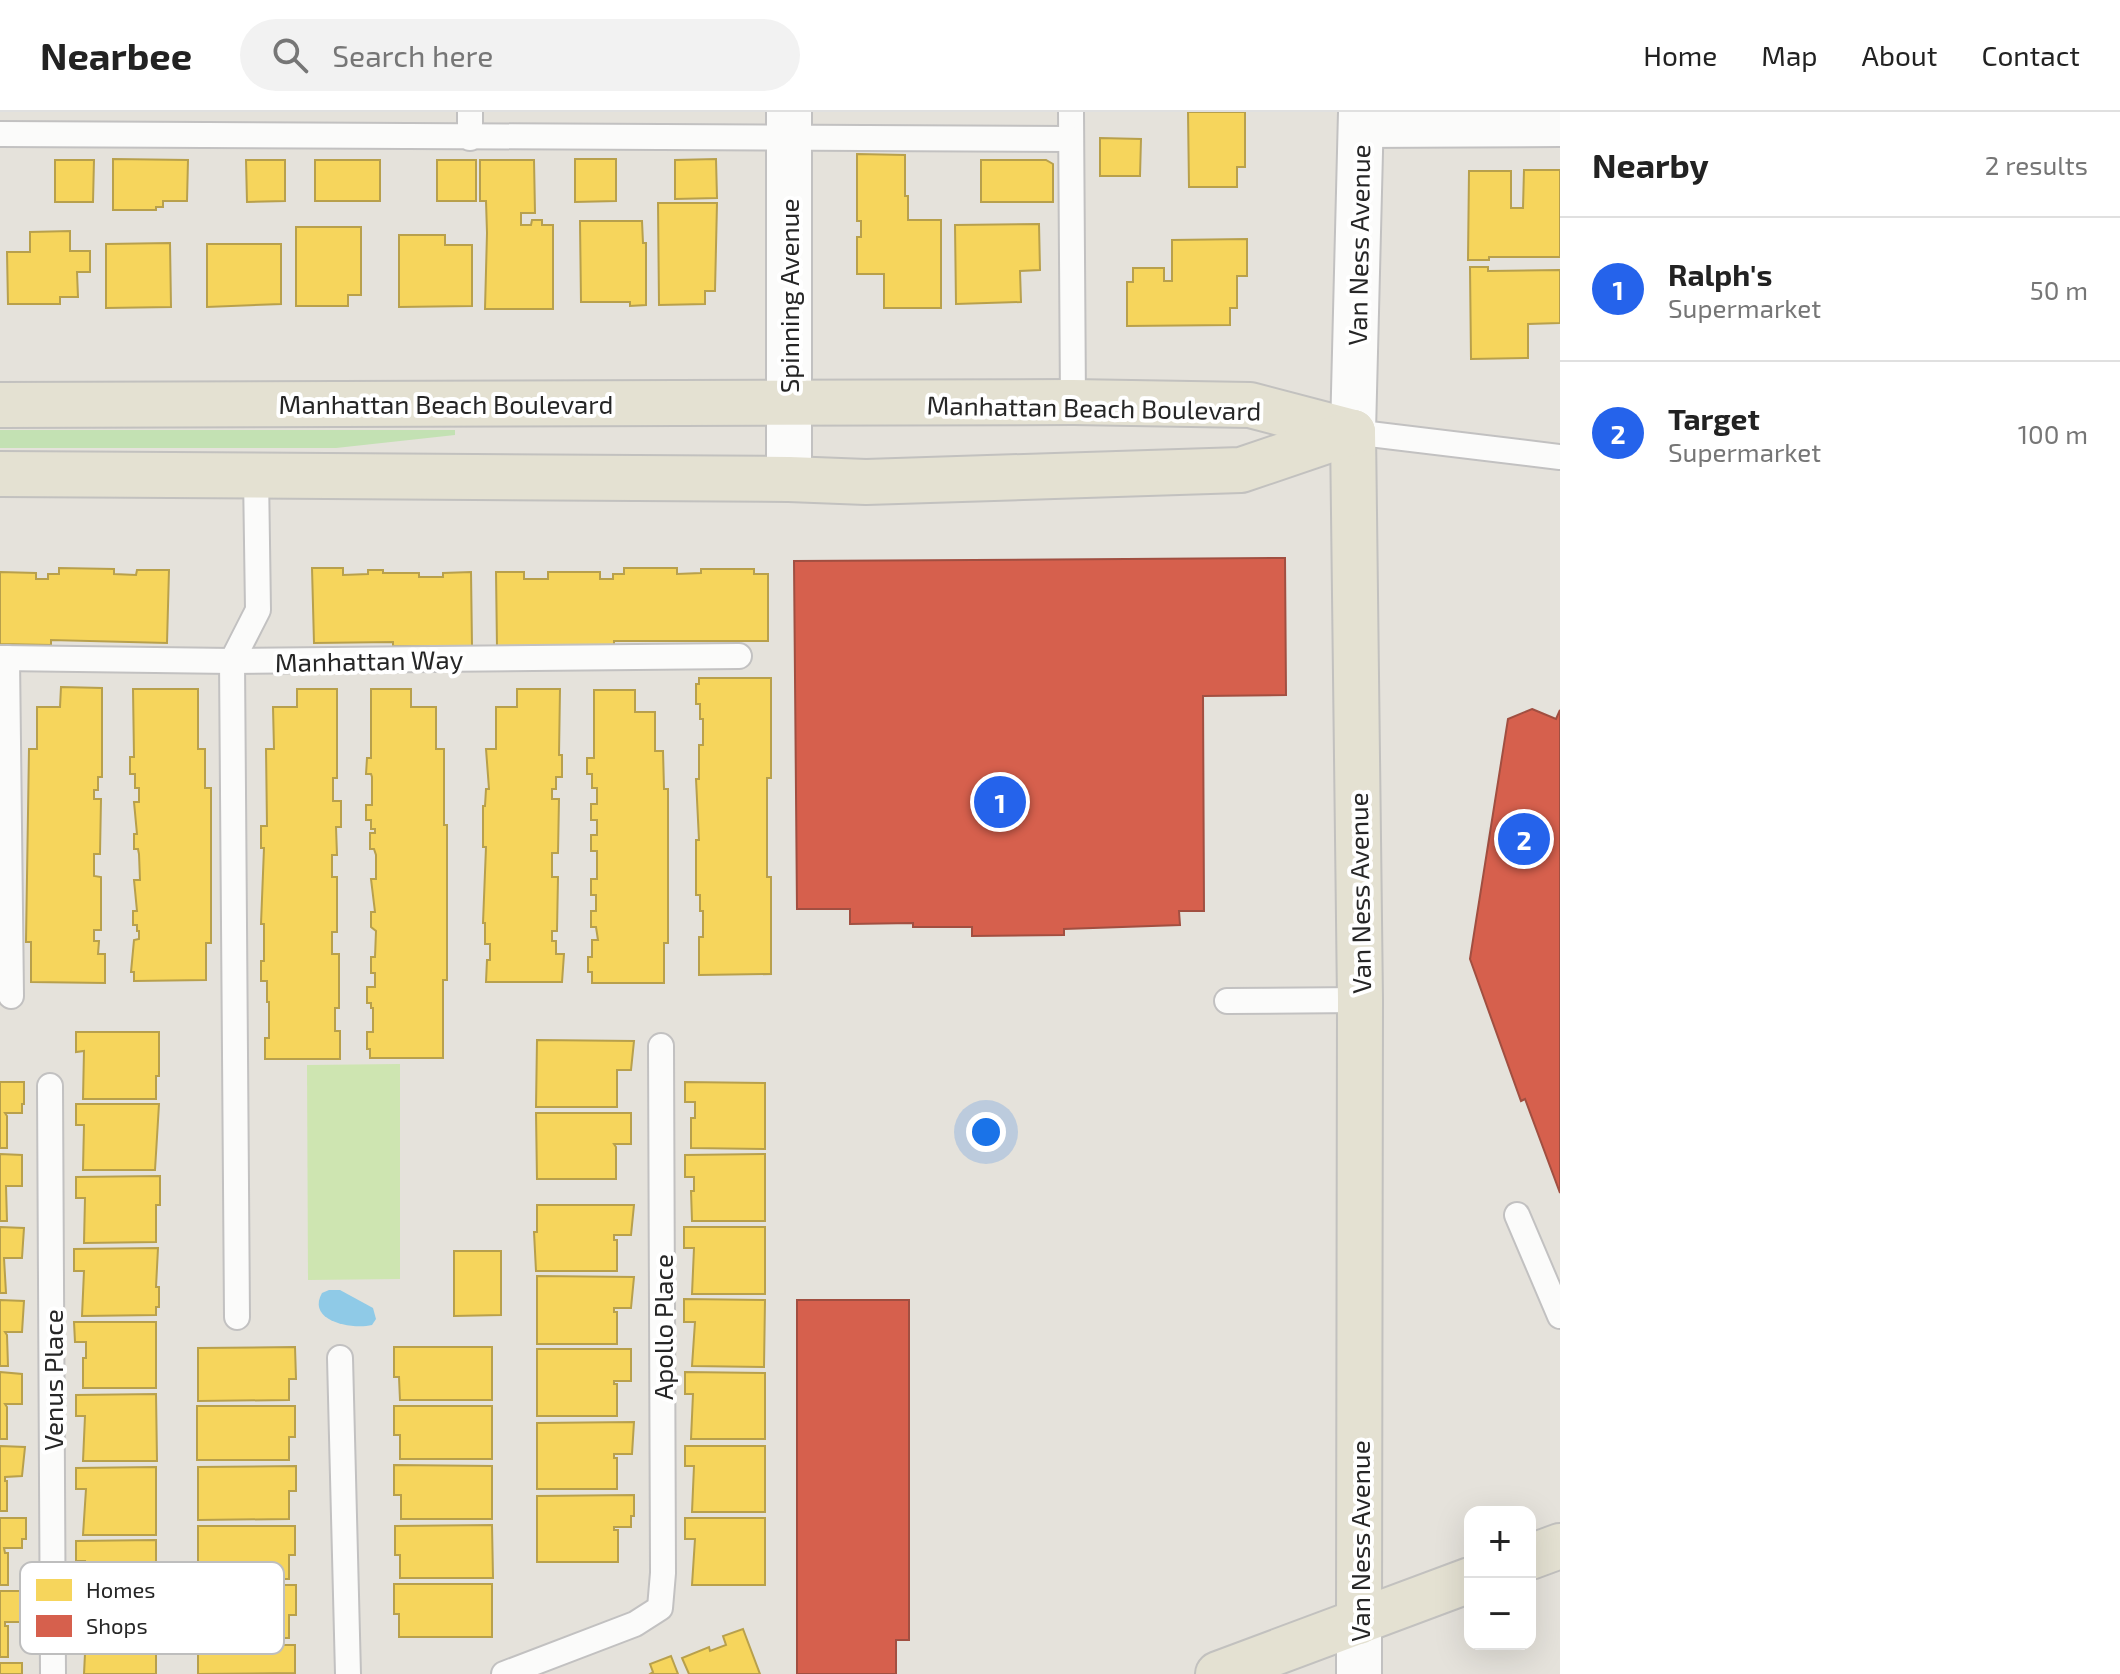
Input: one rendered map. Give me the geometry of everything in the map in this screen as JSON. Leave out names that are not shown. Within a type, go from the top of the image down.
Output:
[{"type":"main road","name":"Manhattan Beach Boulevard","points":[[0,405],[1073,402],[1250,405],[1353,432]]},
{"type":"main road","name":"Manhattan Beach Boulevard","points":[[0,474],[866,482],[1241,470],[1353,432]]},
{"type":"main road","name":"Van Ness Avenue","points":[[1353,432],[1360,1000],[1359,1622]]},
{"type":"main road","points":[[1536,1555],[1560,1546]]},
{"type":"main road","points":[[1218,1674],[1464,1582]]},
{"type":"street","points":[[1361,118],[1560,124]]},
{"type":"street","name":"Van Ness Avenue","points":[[1353,432],[1361,118]]},
{"type":"street","name":"Spinning Avenue","points":[[789,125],[789,479]]},
{"type":"street","name":"Van Ness Avenue","points":[[1359,1622],[1359,1674]]},
{"type":"lane","points":[[470,112],[470,138]]},
{"type":"lane","points":[[1071,112],[1073,402]]},
{"type":"lane","points":[[0,134],[470,138],[789,125],[1071,139]]},
{"type":"lane","points":[[1353,432],[1560,457]]},
{"type":"lane","points":[[237,1317],[232,661],[258,610],[256,475]]},
{"type":"lane","name":"Manhattan Way","points":[[4,658],[232,661],[739,656]]},
{"type":"lane","points":[[4,658],[11,996]]},
{"type":"lane","points":[[1227,1001],[1360,1000]]},
{"type":"lane","name":"Apollo Place","points":[[504,1674],[635,1624],[660,1608],[663,1573],[661,1046]]},
{"type":"lane","name":"Venus Place","points":[[50,1086],[52,1562]]},
{"type":"lane","points":[[1517,1215],[1560,1316]]},
{"type":"lane","points":[[340,1358],[348,1674]]},
{"type":"lane","name":"Venus Place","points":[[53,1654],[53,1674]]},
{"type":"green space","points":[[0,430],[455,430],[455,435],[336,448],[0,448]]},
{"type":"green space","points":[[400,1064],[400,1279],[308,1280],[307,1065]]},
{"type":"water","points":[[340,1290],[373,1308],[376,1319],[372,1325],[354,1326],[326,1317],[320,1311],[319,1303],[322,1293]]},
{"type":"building: Homes","points":[[1188,112],[1245,112],[1245,167],[1237,167],[1237,187],[1189,187]]},
{"type":"building: Homes","points":[[1100,138],[1141,139],[1140,176],[1100,176]]},
{"type":"building: Homes","points":[[857,154],[905,155],[908,220],[941,220],[941,308],[884,308],[884,274],[857,274],[857,237],[861,237],[861,221],[857,221]]},
{"type":"building: Homes","points":[[113,159],[188,160],[187,201],[163,201],[163,207],[156,207],[156,210],[113,210]]},
{"type":"building: Homes","points":[[575,159],[616,159],[616,201],[575,202]]},
{"type":"building: Homes","points":[[716,159],[717,198],[675,199],[675,160]]},
{"type":"building: Homes","points":[[55,160],[94,160],[93,202],[55,202]]},
{"type":"building: Homes","points":[[246,160],[285,160],[285,201],[247,202]]},
{"type":"building: Homes","points":[[315,160],[380,160],[380,201],[315,201]]},
{"type":"building: Homes","points":[[437,160],[476,160],[476,201],[437,201]]},
{"type":"building: Homes","points":[[480,160],[534,160],[535,213],[521,213],[521,225],[542,220],[542,225],[553,225],[553,309],[485,309],[486,201],[480,201]]},
{"type":"building: Homes","points":[[981,160],[1046,160],[1053,164],[1053,202],[981,202]]},
{"type":"building: Homes","points":[[1524,170],[1560,170],[1560,257],[1468,260],[1469,171],[1511,171],[1511,208],[1523,208]]},
{"type":"building: Homes","points":[[658,203],[717,203],[715,291],[705,291],[705,304],[659,305]]},
{"type":"building: Homes","points":[[580,221],[642,221],[643,243],[646,243],[646,305],[581,302]]},
{"type":"building: Homes","points":[[1039,224],[1040,270],[1020,271],[1021,302],[956,304],[955,225]]},
{"type":"building: Homes","points":[[296,227],[361,227],[361,295],[348,295],[348,306],[296,306]]},
{"type":"building: Homes","points":[[70,231],[70,251],[90,251],[90,272],[77,272],[78,297],[60,297],[60,304],[8,304],[7,252],[30,252],[30,232]]},
{"type":"building: Homes","points":[[399,235],[445,235],[445,245],[472,245],[472,306],[399,307]]},
{"type":"building: Homes","points":[[1247,239],[1247,276],[1237,276],[1237,308],[1230,308],[1230,325],[1127,326],[1127,282],[1133,282],[1133,268],[1164,268],[1164,281],[1172,281],[1172,240]]},
{"type":"building: Homes","points":[[170,243],[171,307],[106,308],[106,244]]},
{"type":"building: Homes","points":[[207,244],[281,244],[281,304],[207,307]]},
{"type":"building: Homes","points":[[1470,267],[1488,267],[1488,271],[1560,270],[1560,323],[1528,324],[1528,358],[1471,359]]},
{"type":"building: Homes","points":[[59,568],[114,569],[114,574],[136,575],[137,570],[169,570],[167,643],[51,640],[51,645],[0,644],[0,572],[36,573],[36,579],[48,579],[48,574],[59,574]]},
{"type":"building: Homes","points":[[312,568],[343,568],[343,575],[383,570],[383,573],[419,573],[419,577],[471,572],[472,646],[393,646],[393,642],[314,643]]},
{"type":"building: Homes","points":[[624,568],[677,568],[677,574],[701,573],[701,569],[754,569],[754,574],[768,574],[768,641],[614,641],[614,646],[497,647],[496,572],[524,572],[524,579],[548,579],[548,572],[600,572],[600,579],[613,579],[613,574],[624,574]]},
{"type":"building: Homes","points":[[699,678],[771,678],[767,877],[771,877],[771,974],[699,975],[703,911],[700,911],[700,895],[696,895],[696,840],[699,840],[696,779],[699,779],[699,745],[703,745],[703,719],[700,719],[700,704],[696,704]]},
{"type":"building: Homes","points":[[61,687],[102,688],[102,777],[98,777],[98,790],[94,790],[94,799],[101,799],[100,854],[94,854],[94,876],[101,877],[101,930],[94,930],[94,941],[99,941],[98,954],[105,954],[105,983],[31,982],[31,942],[26,942],[29,749],[37,749],[37,707],[60,707]]},
{"type":"building: Homes","points":[[133,689],[198,689],[198,749],[205,749],[205,788],[211,788],[211,943],[206,943],[206,980],[134,981],[134,972],[131,972],[134,940],[139,939],[137,925],[133,925],[133,911],[137,911],[134,880],[140,880],[139,854],[138,849],[134,849],[134,834],[137,834],[134,802],[139,802],[139,788],[135,788],[135,774],[130,774],[130,757],[134,757]]},
{"type":"building: Homes","points":[[297,689],[337,689],[337,778],[333,778],[333,801],[341,801],[341,827],[336,827],[337,855],[332,855],[332,877],[337,877],[337,932],[332,932],[332,954],[339,954],[339,1008],[335,1008],[335,1031],[340,1031],[340,1059],[265,1059],[265,1038],[269,1038],[269,1002],[267,981],[261,981],[261,961],[264,961],[264,924],[261,924],[264,848],[261,848],[261,826],[267,826],[266,749],[274,749],[273,707],[297,707]]},
{"type":"building: Homes","points":[[371,689],[411,689],[411,707],[436,707],[436,749],[444,749],[444,825],[447,825],[447,980],[443,980],[443,1058],[370,1058],[370,1049],[367,1049],[367,1032],[373,1032],[373,1008],[371,1003],[367,1003],[367,987],[375,987],[371,957],[375,957],[376,931],[371,927],[371,912],[375,912],[371,879],[376,879],[376,855],[374,849],[370,849],[370,833],[375,833],[375,829],[371,829],[371,820],[366,820],[366,805],[372,805],[372,777],[366,774],[367,758],[371,758]]},
{"type":"building: Homes","points":[[517,689],[560,689],[559,755],[562,755],[562,777],[556,777],[556,789],[552,789],[552,799],[559,799],[558,853],[552,853],[552,877],[558,877],[557,931],[552,931],[552,941],[556,941],[556,954],[564,954],[562,982],[486,982],[490,944],[485,944],[483,923],[486,847],[483,847],[483,806],[486,789],[489,789],[486,749],[496,749],[496,707],[517,707]]},
{"type":"building: Homes","points":[[594,690],[635,690],[635,712],[655,712],[655,751],[663,751],[664,789],[668,789],[668,943],[664,943],[664,983],[592,983],[592,972],[588,972],[592,940],[598,940],[596,927],[591,927],[591,911],[596,911],[596,895],[591,895],[591,879],[597,879],[597,851],[591,851],[591,835],[597,835],[597,820],[591,820],[591,804],[597,804],[597,788],[592,788],[592,774],[587,774],[587,758],[594,758]]},
{"type":"building: Homes","points":[[76,1032],[159,1032],[156,1099],[83,1099],[84,1051],[76,1052]]},
{"type":"building: Homes","points":[[537,1040],[634,1041],[631,1070],[617,1070],[617,1107],[536,1107]]},
{"type":"building: Homes","points":[[0,1082],[24,1082],[22,1113],[5,1113],[7,1148],[0,1148]]},
{"type":"building: Homes","points":[[685,1082],[765,1083],[765,1149],[691,1148],[691,1118],[695,1118],[695,1102],[685,1102]]},
{"type":"building: Homes","points":[[76,1104],[159,1104],[155,1170],[83,1170],[84,1125],[76,1125]]},
{"type":"building: Homes","points":[[536,1113],[631,1113],[631,1144],[614,1144],[616,1179],[537,1179]]},
{"type":"building: Homes","points":[[0,1154],[22,1155],[22,1186],[6,1186],[7,1221],[0,1221]]},
{"type":"building: Homes","points":[[765,1154],[765,1221],[692,1221],[694,1177],[685,1177],[685,1155]]},
{"type":"building: Homes","points":[[160,1176],[156,1242],[84,1243],[85,1198],[76,1198],[76,1177]]},
{"type":"building: Homes","points":[[537,1205],[634,1205],[631,1235],[614,1235],[614,1240],[617,1240],[617,1271],[536,1271],[534,1232],[537,1232]]},
{"type":"building: Homes","points":[[0,1227],[24,1228],[22,1258],[4,1258],[6,1293],[0,1293]]},
{"type":"building: Homes","points":[[684,1227],[765,1227],[765,1294],[692,1294],[694,1248],[684,1248]]},
{"type":"building: Homes","points":[[158,1248],[156,1287],[159,1287],[159,1307],[156,1307],[156,1315],[82,1316],[84,1271],[74,1271],[74,1249]]},
{"type":"building: Homes","points":[[454,1251],[501,1251],[501,1315],[454,1316]]},
{"type":"building: Homes","points":[[537,1276],[634,1277],[631,1308],[614,1308],[617,1312],[617,1344],[537,1344]]},
{"type":"building: Homes","points":[[684,1299],[765,1300],[764,1367],[692,1366],[695,1322],[684,1322]]},
{"type":"building: Homes","points":[[0,1300],[24,1301],[22,1332],[5,1332],[8,1366],[0,1366]]},
{"type":"building: Homes","points":[[74,1322],[156,1322],[156,1388],[83,1388],[86,1342],[75,1342]]},
{"type":"building: Homes","points":[[295,1347],[296,1379],[289,1379],[289,1400],[198,1401],[198,1348]]},
{"type":"building: Homes","points":[[394,1347],[492,1347],[492,1400],[400,1400],[399,1377],[394,1377]]},
{"type":"building: Homes","points":[[537,1349],[631,1349],[631,1381],[614,1381],[617,1384],[617,1416],[537,1416]]},
{"type":"building: Homes","points":[[0,1372],[22,1374],[22,1404],[5,1404],[7,1439],[0,1439]]},
{"type":"building: Homes","points":[[685,1372],[765,1373],[765,1439],[691,1439],[693,1394],[685,1394]]},
{"type":"building: Homes","points":[[156,1394],[157,1461],[83,1461],[85,1416],[76,1416],[76,1395]]},
{"type":"building: Homes","points":[[197,1406],[295,1406],[295,1437],[289,1437],[289,1460],[197,1460]]},
{"type":"building: Homes","points":[[394,1406],[492,1406],[492,1459],[400,1459],[400,1435],[394,1435]]},
{"type":"building: Homes","points":[[634,1422],[632,1454],[614,1454],[617,1458],[617,1489],[537,1489],[537,1423]]},
{"type":"building: Homes","points":[[0,1446],[25,1447],[22,1476],[5,1477],[7,1511],[0,1511]]},
{"type":"building: Homes","points":[[685,1446],[765,1446],[765,1512],[692,1512],[694,1466],[685,1466]]},
{"type":"building: Homes","points":[[394,1465],[492,1466],[492,1519],[401,1519],[401,1495],[394,1495]]},
{"type":"building: Homes","points":[[296,1466],[296,1491],[289,1491],[289,1519],[198,1520],[198,1467]]},
{"type":"building: Homes","points":[[156,1467],[156,1535],[83,1535],[86,1489],[76,1489],[76,1468]]},
{"type":"building: Homes","points":[[634,1495],[631,1527],[614,1527],[618,1530],[618,1562],[537,1562],[537,1496]]},
{"type":"building: Homes","points":[[0,1518],[26,1518],[26,1539],[22,1539],[22,1548],[4,1548],[8,1553],[8,1585],[0,1585]]},
{"type":"building: Homes","points":[[685,1518],[765,1518],[765,1585],[692,1585],[695,1539],[685,1539]]},
{"type":"building: Homes","points":[[492,1525],[493,1578],[400,1578],[400,1555],[395,1555],[395,1526]]},
{"type":"building: Homes","points":[[198,1526],[295,1526],[295,1555],[289,1555],[289,1579],[284,1579],[284,1562],[198,1562]]},
{"type":"building: Homes","points":[[156,1540],[156,1562],[76,1561],[76,1541]]},
{"type":"building: Homes","points":[[394,1584],[492,1584],[492,1637],[399,1637],[399,1614],[394,1614]]},
{"type":"building: Homes","points":[[284,1585],[296,1585],[296,1615],[289,1615],[289,1638],[284,1638]]},
{"type":"building: Homes","points":[[0,1591],[20,1591],[20,1622],[5,1622],[8,1626],[8,1657],[0,1657]]},
{"type":"building: Homes","points":[[743,1629],[760,1674],[689,1674],[682,1658],[709,1647],[710,1651],[726,1645],[723,1636]]},
{"type":"building: Homes","points":[[284,1645],[295,1645],[295,1673],[198,1674],[198,1654],[284,1654]]},
{"type":"building: Homes","points":[[85,1654],[156,1654],[156,1674],[84,1674]]},
{"type":"building: Homes","points":[[671,1656],[678,1674],[650,1674],[653,1672],[650,1664]]},
{"type":"building: Homes","points":[[0,1663],[22,1663],[22,1674],[0,1674]]},
{"type":"building: Shops","points":[[1285,558],[1286,695],[1203,696],[1204,911],[1179,911],[1180,925],[1064,929],[1064,935],[972,936],[972,927],[913,927],[913,923],[850,924],[850,909],[797,909],[794,561]]},
{"type":"building: Shops","points":[[1532,709],[1556,719],[1560,710],[1560,1193],[1525,1099],[1521,1101],[1470,959],[1508,719]]},
{"type":"building: Shops","points":[[797,1300],[909,1300],[909,1640],[896,1640],[896,1674],[797,1674]]},
{"type":"place","name":"Ralph's","points":[[1000,802]]},
{"type":"place","name":"Target","points":[[1524,839]]}]
